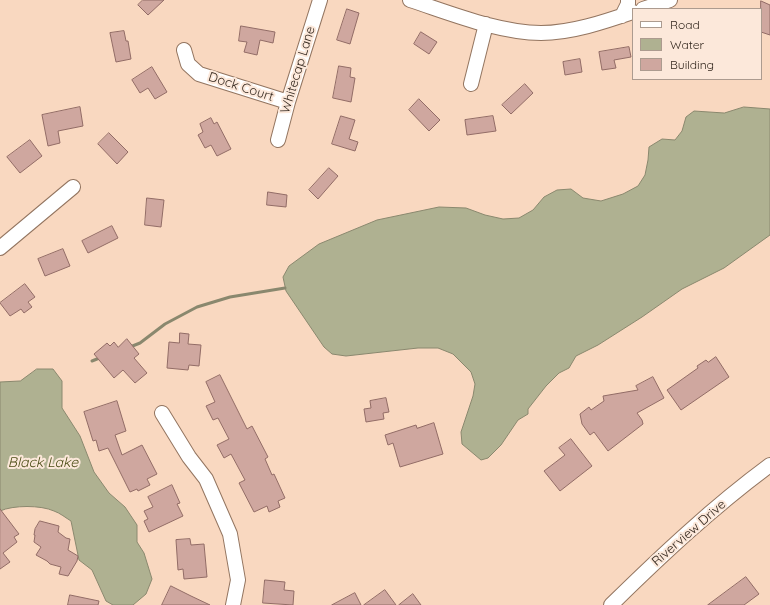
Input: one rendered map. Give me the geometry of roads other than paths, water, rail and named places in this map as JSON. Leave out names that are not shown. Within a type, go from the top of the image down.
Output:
[{"type":"street","name":"Whitecap Lane","points":[[278,140],[288,102],[320,0]]},
{"type":"street","points":[[410,0],[486,24],[519,32],[540,33],[562,32],[628,14],[628,0]]},
{"type":"street","points":[[646,8],[670,0]]},
{"type":"street","points":[[471,84],[486,24]]},
{"type":"street","name":"Dock Court","points":[[184,50],[188,64],[199,74],[288,102]]},
{"type":"street","points":[[0,248],[73,187]]},
{"type":"street","points":[[162,413],[189,457],[206,479],[230,534],[238,580],[233,605]]},
{"type":"street","name":"Riverview Drive","points":[[611,605],[670,548],[753,477],[770,465]]},
{"type":"water","points":[[744,107],[770,109],[770,235],[724,268],[682,289],[598,345],[576,356],[569,368],[559,373],[546,386],[528,409],[528,414],[518,420],[501,445],[488,458],[481,460],[462,444],[461,432],[473,396],[475,384],[471,372],[453,354],[438,348],[418,348],[346,356],[332,354],[324,347],[286,291],[283,277],[289,266],[319,244],[377,220],[439,207],[466,208],[485,215],[503,219],[519,218],[533,210],[544,197],[557,190],[571,189],[583,198],[601,201],[623,194],[638,186],[645,175],[649,147],[662,139],[675,140],[682,131],[686,117],[694,111],[724,113]]},
{"type":"water","name":"Black Lake","points":[[37,369],[53,369],[62,381],[62,408],[80,436],[94,472],[109,493],[125,507],[137,525],[137,542],[144,553],[152,579],[146,594],[133,605],[113,605],[106,601],[92,570],[79,560],[71,521],[56,512],[35,507],[19,507],[0,511],[0,382],[20,381]]},
{"type":"waterway","points":[[130,347],[140,343],[165,324],[197,307],[230,297],[285,288]]},
{"type":"waterway","points":[[92,361],[102,357]]}]
